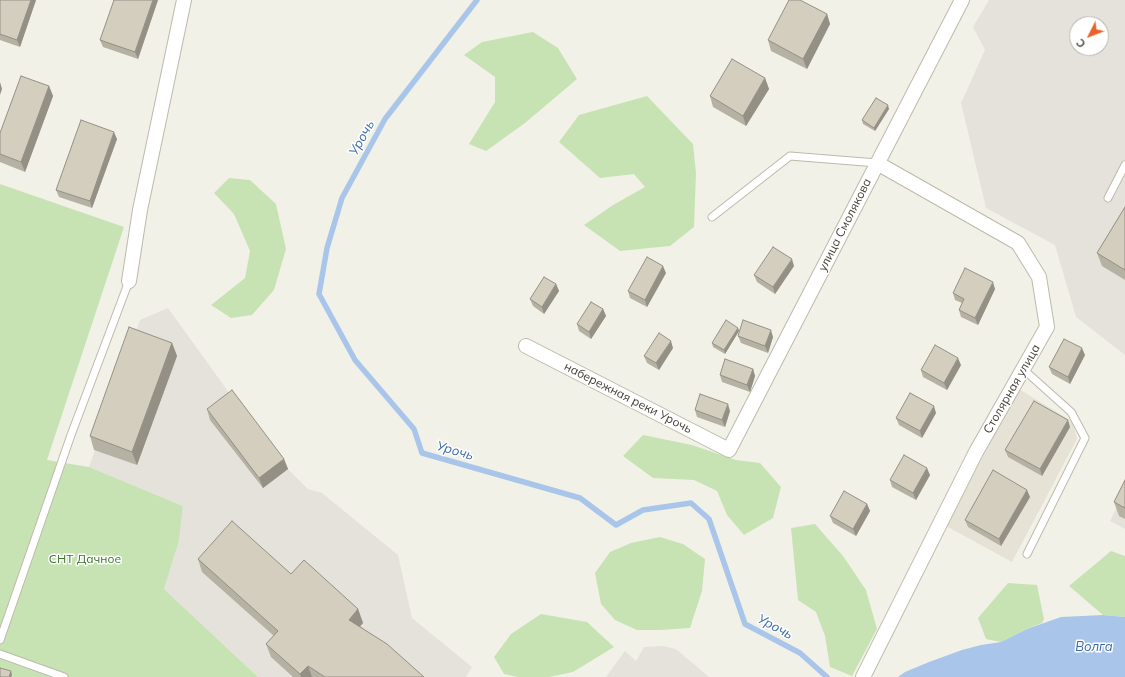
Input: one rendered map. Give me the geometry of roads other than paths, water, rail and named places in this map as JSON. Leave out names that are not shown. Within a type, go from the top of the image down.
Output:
[{"type":"street","points":[[129,281],[140,210],[184,0]]},
{"type":"street","name":"улица Смолякова","points":[[729,450],[962,0]]},
{"type":"street","name":"Столярная улица","points":[[863,677],[976,452],[1047,327],[1039,277],[1018,243],[877,163]]},
{"type":"street","name":"набережная реки Урочь","points":[[526,346],[729,450]]},
{"type":"lane","points":[[712,217],[790,156],[877,163]]},
{"type":"lane","points":[[1108,198],[1125,165]]},
{"type":"lane","points":[[0,640],[70,435],[129,281]]},
{"type":"lane","points":[[1023,369],[1071,412],[1085,438],[1027,554]]},
{"type":"lane","points":[[0,654],[64,677]]},
{"type":"water","name":"Волга","points":[[1103,615],[1125,617],[1125,677],[898,677],[905,672],[929,662],[962,650],[1001,642],[1027,629],[1061,617]]},
{"type":"waterway","name":"Урочь","points":[[477,0],[385,119],[342,198],[327,248],[319,294],[355,360],[414,429],[422,453],[580,498],[616,525],[643,510],[691,503],[709,519],[745,624],[800,653],[827,677]]},
{"type":"park label","name":"СНТ Дачное","points":[[85,559]]}]
